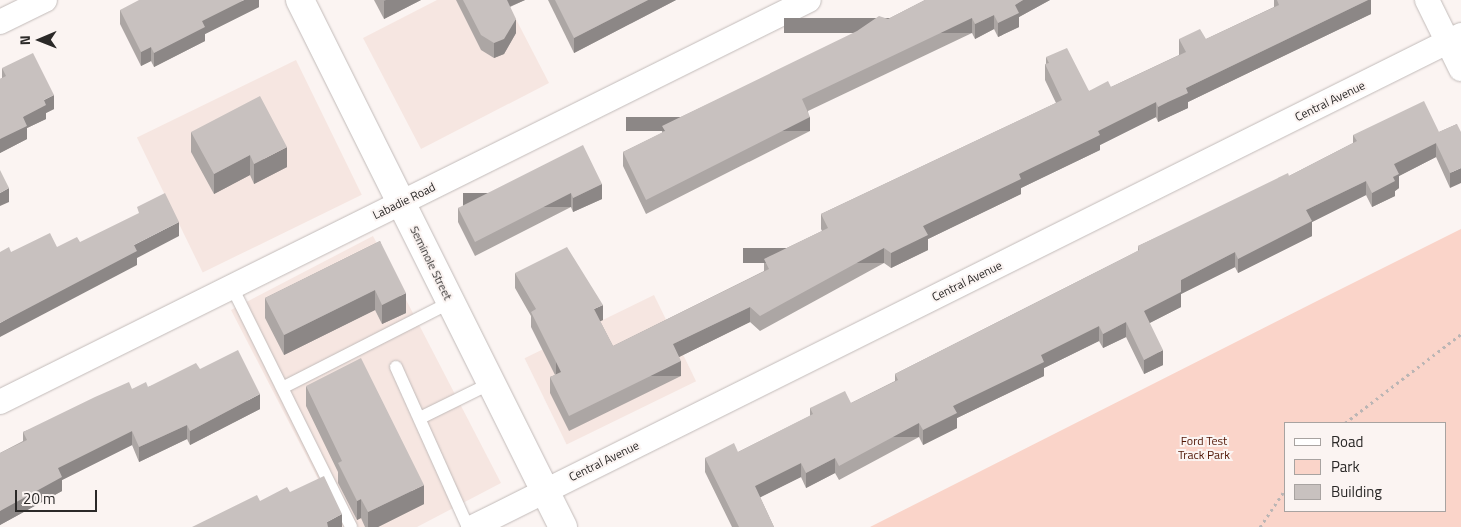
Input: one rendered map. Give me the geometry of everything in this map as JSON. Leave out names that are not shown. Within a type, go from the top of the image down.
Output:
[{"type":"street","points":[[0,22],[45,0]]},
{"type":"street","name":"Seminole Street","points":[[300,0],[563,527]]},
{"type":"street","name":"Labadie Road","points":[[0,402],[809,0]]},
{"type":"street","points":[[1427,0],[1454,39],[1461,69]]},
{"type":"street","name":"Central Avenue","points":[[473,527],[1454,39]]},
{"type":"lane","points":[[232,287],[284,387],[351,527]]},
{"type":"lane","points":[[284,387],[450,302]]},
{"type":"lane","points":[[396,367],[468,527]]},
{"type":"lane","points":[[420,418],[491,383]]},
{"type":"path","points":[[1346,422],[1461,334]]},
{"type":"path","points":[[1260,527],[1284,491]]},
{"type":"shaded area","points":[[437,0],[506,0],[549,83],[421,149],[363,38]]},
{"type":"shaded area","points":[[296,60],[362,195],[203,272],[137,138]]},
{"type":"shaded area","points":[[373,236],[501,483],[417,527],[343,527],[231,310]]},
{"type":"shaded area","points":[[654,295],[696,381],[567,444],[525,358]]},
{"type":"green space","name":"Ford Test Track Park","points":[[1461,229],[1461,527],[870,527],[1321,299]]},
{"type":"building","points":[[139,0],[244,0],[202,21],[205,27],[154,53],[151,47],[141,52],[120,10]]},
{"type":"building","points":[[463,0],[507,0],[516,19],[504,39],[494,43],[481,35]]},
{"type":"building","points":[[555,0],[648,0],[574,38]]},
{"type":"building","points":[[925,0],[1023,0],[1015,5],[1019,13],[998,23],[994,15],[975,24],[972,18],[802,99],[810,117],[646,200],[623,152],[665,131],[662,126],[857,31],[879,16],[888,19]]},
{"type":"building","points":[[1277,0],[1368,0],[1186,88],[1188,93],[1158,107],[1156,102],[1098,131],[1100,135],[1019,174],[1021,179],[923,226],[928,235],[891,253],[884,248],[760,316],[750,307],[673,344],[681,361],[569,416],[550,377],[561,372],[531,312],[536,309],[515,273],[567,247],[603,305],[594,309],[613,346],[769,269],[764,259],[828,228],[821,214],[1062,100],[1045,64],[1049,63],[1046,57],[1067,48],[1089,91],[1108,81],[1111,87],[1186,52],[1179,39],[1200,29],[1206,39],[1279,5]]},
{"type":"building","points":[[33,53],[54,95],[44,100],[46,105],[23,117],[27,126],[0,139],[0,79],[6,76],[2,68]]},
{"type":"building","points":[[260,96],[287,147],[254,164],[250,155],[214,174],[191,132]]},
{"type":"building","points":[[1424,101],[1439,132],[1457,124],[1461,132],[1461,168],[1450,173],[1436,143],[1394,164],[1399,174],[1393,177],[1395,181],[1372,193],[1366,181],[1306,210],[1312,221],[1238,259],[1235,252],[1181,280],[1181,292],[1144,311],[1163,350],[1144,360],[1126,322],[1103,334],[1099,326],[1041,355],[1044,362],[953,406],[957,413],[923,430],[919,423],[839,466],[835,458],[806,473],[801,463],[755,486],[774,527],[739,527],[705,458],[734,443],[738,452],[813,414],[810,408],[845,391],[851,403],[898,380],[895,374],[1124,258],[1139,250],[1138,246],[1288,173],[1289,176],[1357,141],[1353,135]]},
{"type":"building","points":[[583,145],[602,184],[573,198],[571,193],[475,242],[458,208]]},
{"type":"building","points":[[0,170],[9,188],[0,193]]},
{"type":"building","points":[[165,193],[179,222],[134,245],[137,251],[0,323],[0,252],[9,247],[11,252],[50,233],[57,247],[77,237],[80,242],[139,213],[137,207]]},
{"type":"building","points":[[380,241],[406,293],[382,305],[375,290],[284,335],[265,298]]},
{"type":"building","points":[[238,350],[260,394],[190,431],[187,425],[139,447],[132,431],[58,468],[62,477],[0,511],[0,453],[27,440],[23,432],[129,382],[132,389],[146,382],[148,387],[196,363],[200,369]]},
{"type":"building","points":[[361,358],[424,485],[368,512],[361,499],[357,501],[338,463],[342,461],[306,386]]},
{"type":"building","points":[[324,476],[342,514],[327,522],[328,527],[192,527],[257,495],[260,501],[287,487],[290,492]]}]
